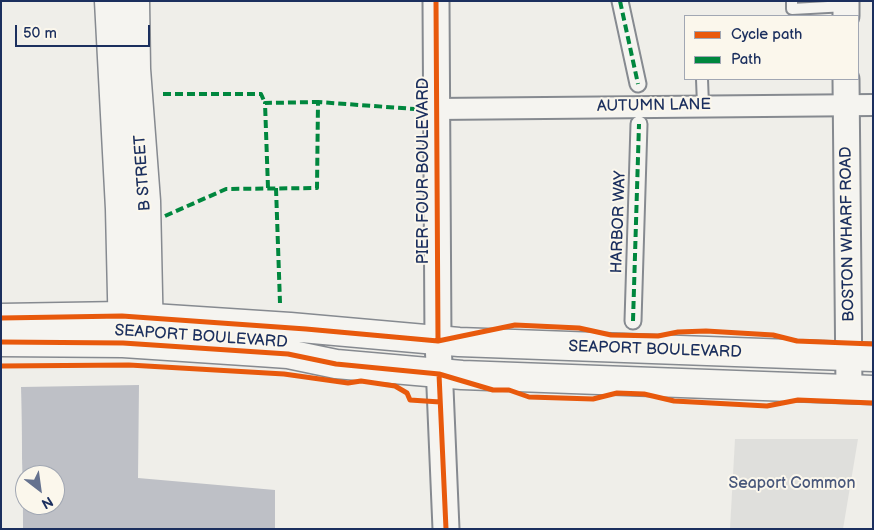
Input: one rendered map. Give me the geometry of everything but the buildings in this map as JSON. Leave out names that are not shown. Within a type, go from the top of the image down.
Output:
[{"type":"main road","name":"B STREET","points":[[108,1],[120,209],[136,331]]},
{"type":"main road","name":"B STREET","points":[[135,1],[137,86],[146,201],[136,331]]},
{"type":"main road","name":"SEAPORT BOULEVARD","points":[[1,318],[136,331],[288,354],[336,364],[439,374],[861,389]]},
{"type":"main road","name":"SEAPORT BOULEVARD","points":[[1,342],[136,331],[290,327],[438,341],[861,357]]},
{"type":"street","name":"PIER FOUR BOULEVARD","points":[[436,1],[438,341],[446,529]]},
{"type":"street","points":[[620,1],[638,84]]},
{"type":"street","name":"BOSTON WHARF ROAD","points":[[846,80],[861,357],[861,389]]},
{"type":"street","name":"AUTUMN LANE","points":[[436,109],[703,105],[873,105]]},
{"type":"street","name":"HARBOR WAY","points":[[633,321],[639,124]]},
{"type":"lane","points":[[792,1],[792,9],[846,8]]},
{"type":"lane","points":[[702,80],[703,105]]},
{"type":"green space","name":"Seaport Common","points":[[735,439],[858,439],[843,529],[730,529]]},
{"type":"shaded area","points":[[139,385],[138,478],[275,490],[275,529],[23,529],[23,515],[65,515],[65,465],[22,465],[21,387]]},
{"type":"pier","points":[[21,384],[22,465],[20,465],[19,387]]},
{"type":"pier","points":[[21,515],[23,515],[23,529],[21,529]]},
{"type":"marked path","points":[[620,1],[638,84]]},
{"type":"marked path","points":[[163,94],[261,94],[265,103]]},
{"type":"marked path","points":[[268,188],[265,103],[318,102]]},
{"type":"marked path","points":[[165,216],[226,189],[317,188],[318,102],[415,109]]},
{"type":"marked path","points":[[633,321],[639,124]]},
{"type":"marked path","points":[[276,188],[280,303]]},
{"type":"cycle path","points":[[436,1],[438,341]]},
{"type":"cycle path","points":[[1,318],[122,316],[306,329],[438,341],[515,325],[579,328],[611,335],[658,336],[678,332],[706,331],[773,335],[797,341],[873,344]]},
{"type":"cycle path","points":[[1,342],[123,343],[288,354],[336,364],[439,374],[493,390],[509,390],[529,397],[593,399],[617,393],[644,394],[674,401],[767,406],[798,400],[873,403]]},
{"type":"cycle path","points":[[1,366],[129,365],[284,374],[348,383],[361,381],[395,386],[407,393],[410,400],[440,402]]},
{"type":"cycle path","points":[[439,374],[446,529]]}]
